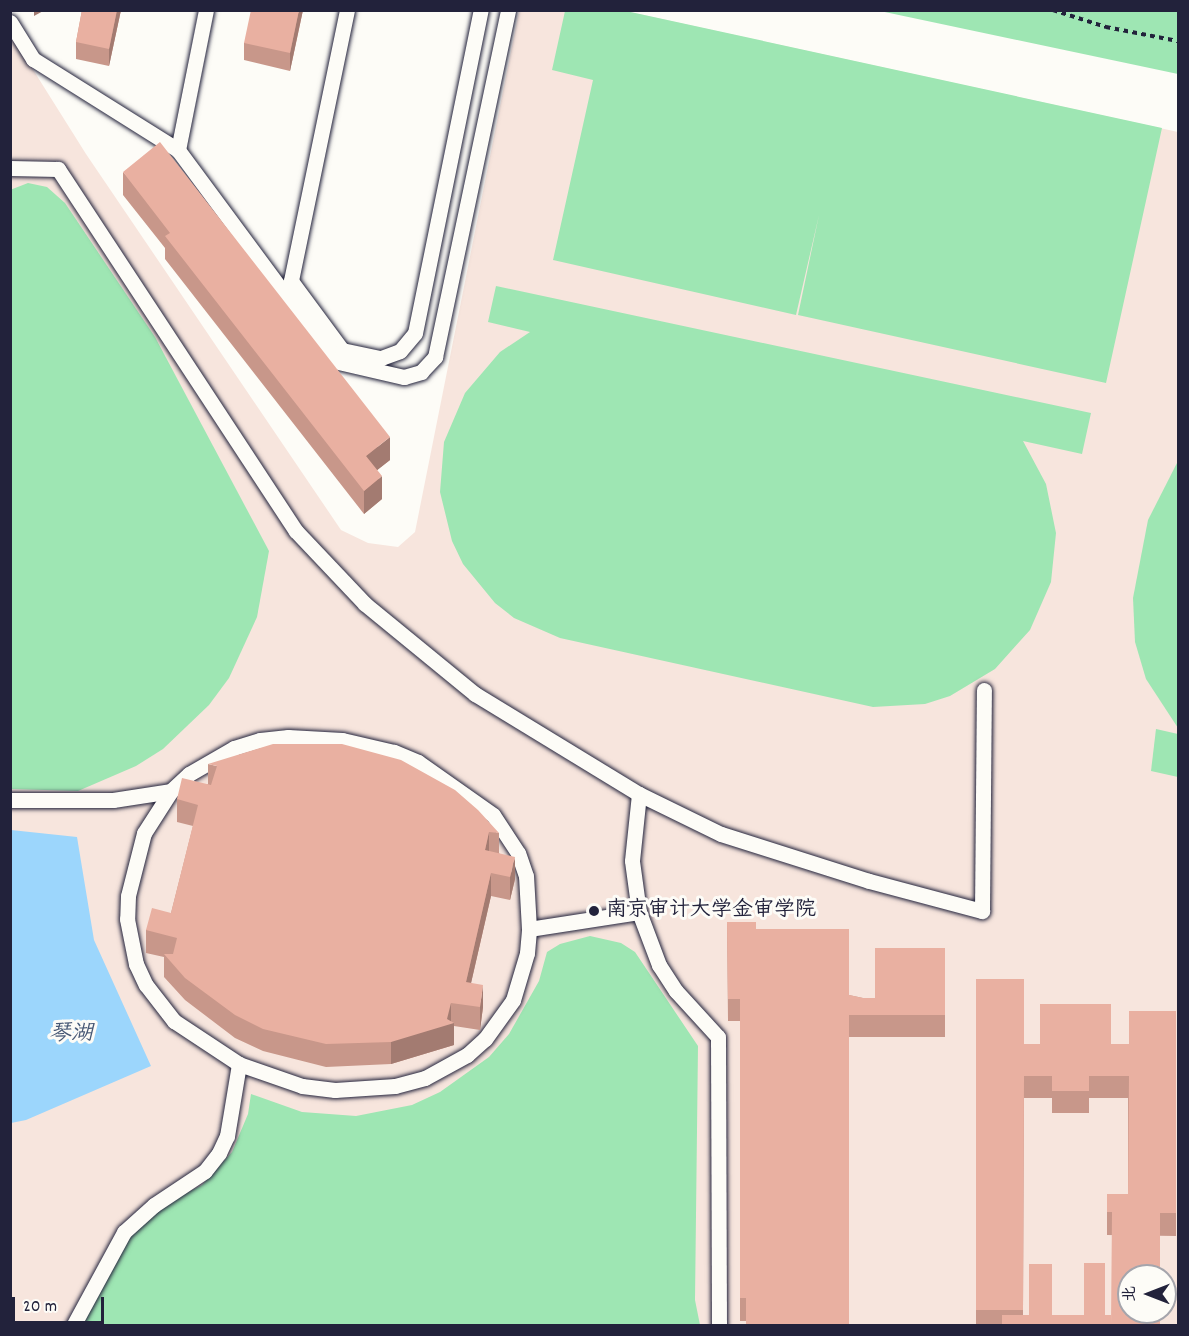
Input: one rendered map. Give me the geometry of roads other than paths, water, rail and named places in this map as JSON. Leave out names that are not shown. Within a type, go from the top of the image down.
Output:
[{"type":"lane","points":[[178,150],[206,10]]},
{"type":"lane","points":[[347,10],[291,281],[342,350],[381,358],[400,351],[415,333],[481,10]]},
{"type":"lane","points":[[10,22],[33,59],[178,150],[334,361],[413,376],[429,366],[435,357],[508,10]]},
{"type":"lane","points":[[10,168],[58,169],[296,531],[365,604],[475,694],[639,794],[721,834],[869,881],[982,911],[984,690]]},
{"type":"lane","points":[[260,740],[342,740],[394,752],[439,774],[477,800],[506,831],[526,876],[530,929],[526,961],[513,1000],[485,1040],[446,1068],[395,1086],[335,1090],[270,1077],[239,1064],[174,1021],[146,985],[130,942],[128,897],[144,833],[171,791],[209,760],[260,740]]},
{"type":"lane","points":[[10,800],[112,800],[171,791]]},
{"type":"lane","points":[[639,794],[632,861],[639,912],[660,964],[676,991],[718,1037],[718,1326]]},
{"type":"lane","points":[[530,929],[639,912]]},
{"type":"lane","points":[[73,1326],[124,1232],[154,1205],[205,1171],[219,1153],[227,1136],[239,1064]]},
{"type":"water","name":"琴湖","points":[[11,830],[77,837],[94,940],[151,1066],[26,1120],[11,1123]]},
{"type":"place","name":"南京审计大学金审学院","points":[[594,911]]}]
